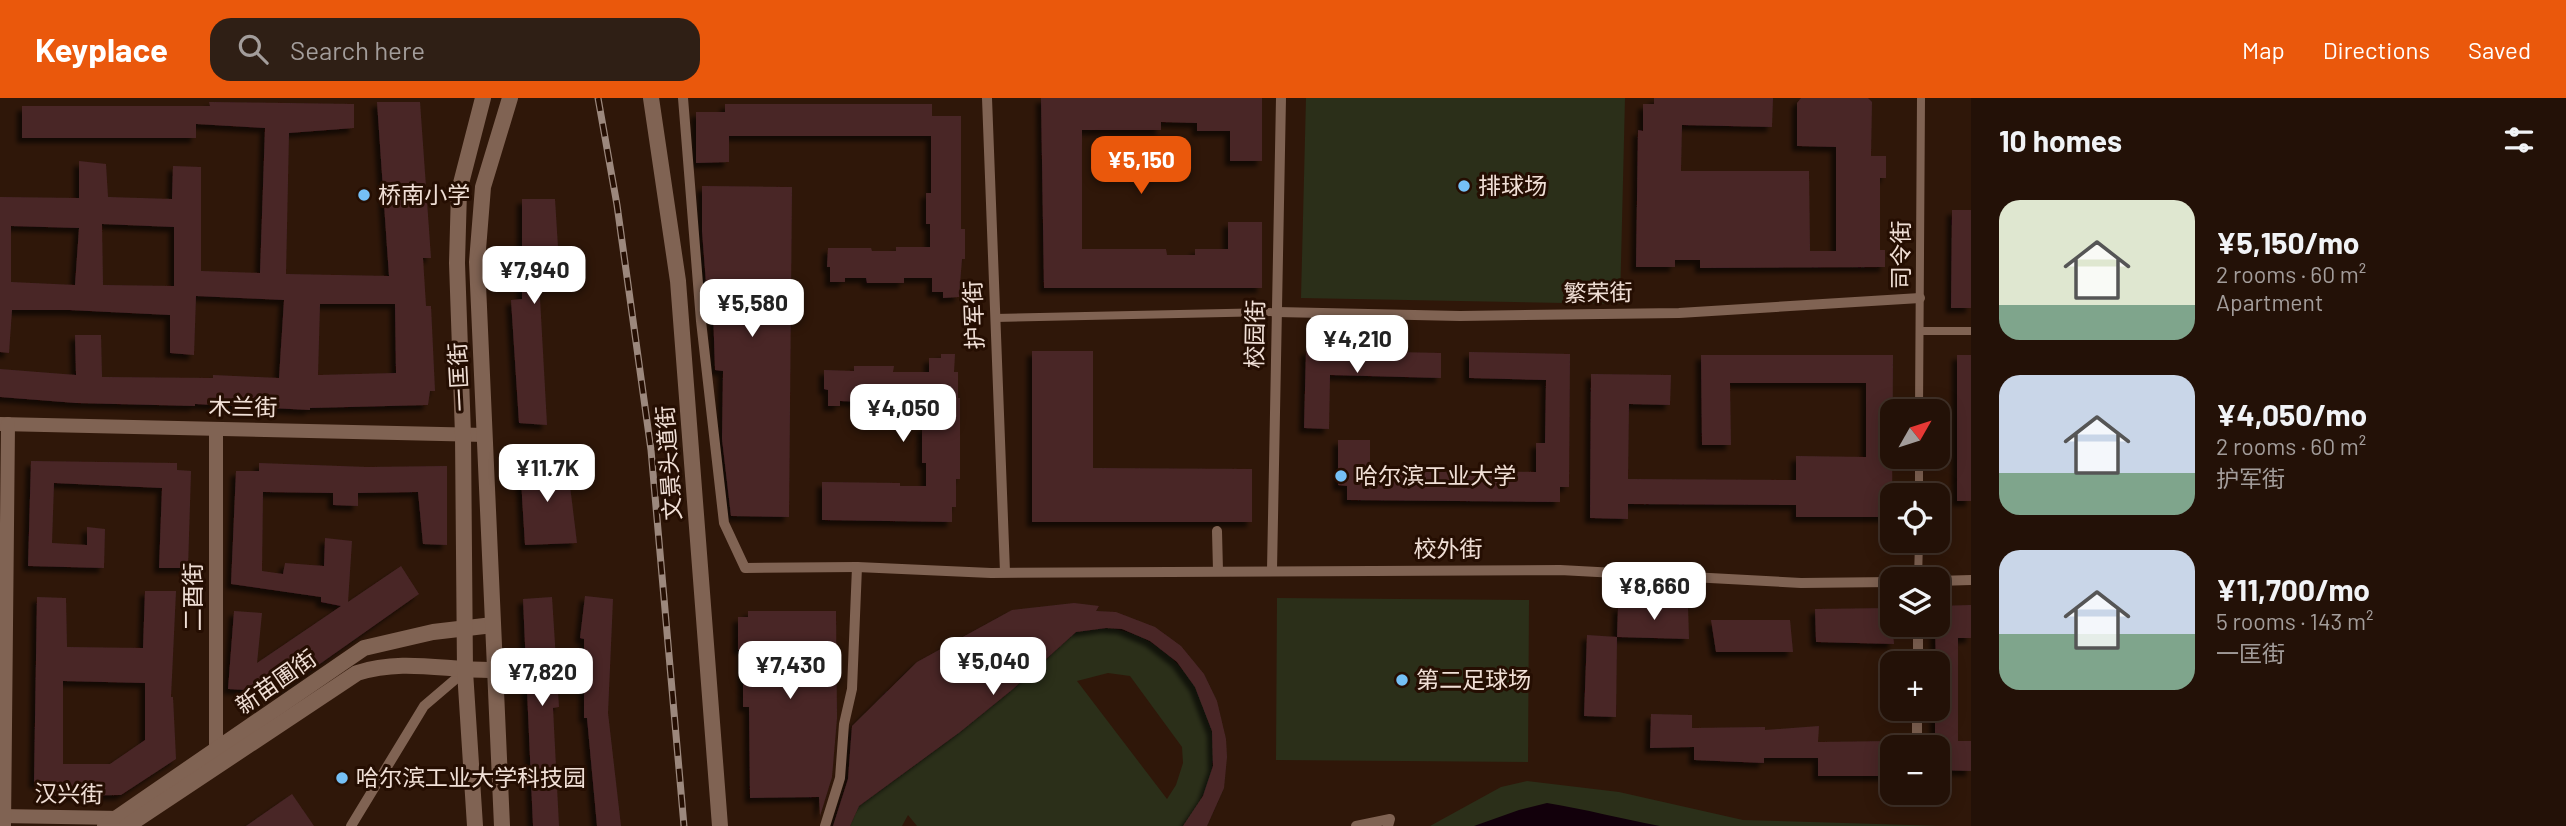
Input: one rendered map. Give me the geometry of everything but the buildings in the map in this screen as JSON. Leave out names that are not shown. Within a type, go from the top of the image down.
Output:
[{"type":"main road","name":"一匡街","points":[[475,826],[465,671],[463,435],[457,263],[459,191],[483,98]]},
{"type":"main road","name":"一匡街","points":[[502,826],[477,262],[483,187],[510,98]]},
{"type":"main road","name":"文景头道街","points":[[651,98],[678,281],[720,826]]},
{"type":"main road","name":"新苗圃街","points":[[121,822],[216,758],[365,648],[396,639],[493,625]]},
{"type":"main road","name":"新苗圃街","points":[[216,758],[357,673],[375,667],[399,664],[465,671],[494,670]]},
{"type":"street","name":"校外街","points":[[683,98],[701,321],[724,523],[745,568],[1005,572],[1560,570],[1801,583],[1880,582]]},
{"type":"street","name":"护军街","points":[[987,98],[1005,572]]},
{"type":"street","name":"校园街","points":[[1272,570],[1281,98]]},
{"type":"street","name":"司令街","points":[[1919,399],[1921,98]]},
{"type":"street","name":"繁荣街","points":[[1277,312],[1460,316],[1679,313],[1920,298]]},
{"type":"street","points":[[995,318],[1277,312]]},
{"type":"street","points":[[1920,331],[1971,331]]},
{"type":"street","name":"木兰街","points":[[4,424],[485,435]]},
{"type":"street","points":[[3,819],[4,424]]},
{"type":"street","name":"二酉街","points":[[216,429],[216,758]]},
{"type":"street","points":[[1217,531],[1218,570]]},
{"type":"street","points":[[824,826],[840,778],[845,724],[852,689],[857,568]]},
{"type":"street","points":[[1950,581],[1971,580]]},
{"type":"street","points":[[351,826],[424,706],[465,671]]},
{"type":"street","name":"汉兴街","points":[[3,819],[121,822]]},
{"type":"street","points":[[1356,826],[1389,823]]},
{"type":"green space","name":"排球场","points":[[1306,98],[1625,98],[1620,304],[1301,298]]},
{"type":"green space","name":"第二足球场","points":[[1277,598],[1529,600],[1528,762],[1276,760]]},
{"type":"green space","points":[[1106,628],[1130,633],[1152,643],[1188,676],[1200,697],[1209,720],[1213,744],[1212,768],[1205,791],[1183,826],[917,826],[908,815],[902,826],[850,826],[859,806],[960,732],[1076,632]],"holes":[[[1108,673],[1130,676],[1182,747],[1183,763],[1176,785],[1167,799],[1077,681]]]},
{"type":"green space","points":[[1527,781],[1619,792],[1743,820],[1943,826],[1430,826],[1501,787]]},
{"type":"shaded area","points":[[1547,803],[1575,808],[1660,826],[1474,826]]},
{"type":"railway","points":[[598,98],[617,205],[651,450],[684,826]]},
{"type":"place","name":"排球场","points":[[1464,186]]},
{"type":"place","name":"桥南小学","points":[[364,195]]},
{"type":"place","name":"哈尔滨工业大学","points":[[1341,476]]},
{"type":"place","name":"第二足球场","points":[[1402,680]]},
{"type":"place","name":"哈尔滨工业大学科技园","points":[[342,778]]}]
